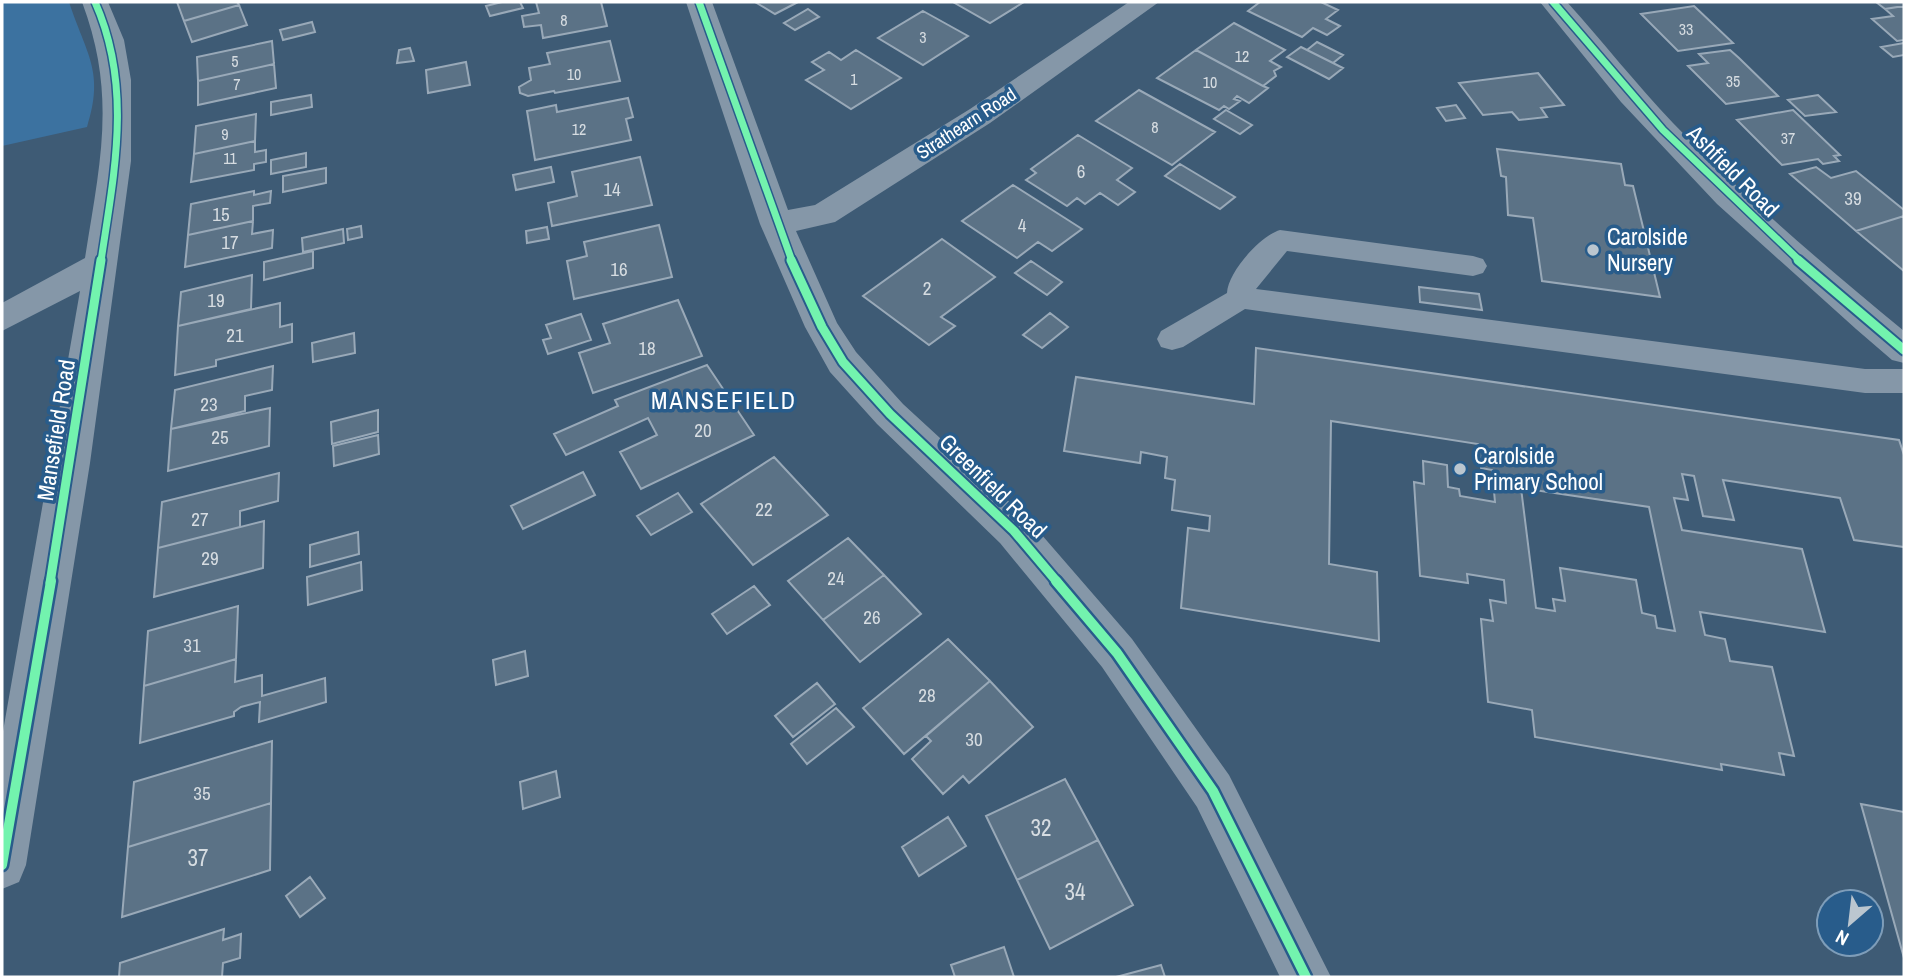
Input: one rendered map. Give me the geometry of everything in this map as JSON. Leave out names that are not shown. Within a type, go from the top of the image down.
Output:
[{"type":"street","name":"Mansefield Road","points":[[2,865],[71,463],[120,125],[117,66],[95,2]]},
{"type":"street","name":"Greenfield Road","points":[[699,2],[776,225],[822,327],[843,362],[890,414],[1014,531],[1055,575],[1125,665],[1213,791],[1306,977]]},
{"type":"street","name":"Strathearn Road","points":[[776,225],[824,214],[980,116],[1146,2]]},
{"type":"street","name":"Ashfield Road","points":[[1553,2],[1632,96],[1714,183],[1805,269],[1904,350]]},
{"type":"street","points":[[2,318],[101,264]]},
{"type":"lane","points":[[1241,298],[1242,283],[1280,240],[1473,266]]},
{"type":"lane","points":[[1172,339],[1241,298],[1865,381],[1904,381]]},
{"type":"shaded area","points":[[2,2],[69,2],[94,77],[92,108],[87,127],[2,146]]},
{"type":"building","points":[[177,2],[237,2],[239,5],[184,21]]},
{"type":"building","points":[[502,2],[520,2],[523,8],[490,16],[486,6]]},
{"type":"building","points":[[536,2],[601,2],[607,26],[543,38],[541,25],[524,27],[522,16],[539,13]]},
{"type":"building","points":[[755,2],[798,2],[775,14]]},
{"type":"building","points":[[953,2],[1024,2],[990,23]]},
{"type":"building","points":[[1260,2],[1321,2],[1338,10],[1326,19],[1340,26],[1327,35],[1313,28],[1302,37],[1248,11]]},
{"type":"building","points":[[1876,2],[1904,2],[1904,6],[1885,9]]},
{"type":"building","points":[[239,5],[247,25],[192,42],[184,21]]},
{"type":"building","points":[[1694,6],[1733,43],[1678,51],[1641,14]]},
{"type":"building","points":[[1904,6],[1904,40],[1897,41],[1872,19],[1893,16],[1885,9]]},
{"type":"building","points":[[808,9],[819,17],[795,30],[784,23]]},
{"type":"building","points":[[923,11],[968,36],[923,65],[878,38]]},
{"type":"building","points":[[312,22],[315,32],[283,40],[280,30]]},
{"type":"building","points":[[1234,23],[1285,50],[1270,61],[1281,67],[1274,71],[1276,76],[1263,86],[1196,50]]},
{"type":"building","points":[[272,41],[274,64],[198,81],[197,57]]},
{"type":"building","points":[[610,41],[620,81],[555,93],[528,96],[520,93],[519,87],[531,80],[529,68],[550,64],[547,53]]},
{"type":"building","points":[[1317,42],[1343,55],[1333,63],[1307,50]]},
{"type":"building","points":[[1904,43],[1904,55],[1893,57],[1881,47]]},
{"type":"building","points":[[1301,47],[1343,68],[1329,79],[1287,57]]},
{"type":"building","points":[[410,48],[414,61],[397,63],[399,50]]},
{"type":"building","points":[[856,50],[901,78],[851,109],[806,80],[824,70],[812,62],[829,52],[841,60]]},
{"type":"building","points":[[1196,50],[1268,88],[1249,103],[1237,96],[1234,99],[1240,101],[1229,109],[1224,106],[1219,110],[1157,78]]},
{"type":"building","points":[[1730,50],[1778,96],[1726,104],[1688,66],[1708,63],[1699,54]]},
{"type":"building","points":[[466,62],[470,85],[428,93],[426,70]]},
{"type":"building","points":[[274,64],[276,88],[198,105],[198,81]]},
{"type":"building","points":[[1538,73],[1564,105],[1541,108],[1547,117],[1519,120],[1512,112],[1483,115],[1459,83]]},
{"type":"building","points":[[1139,90],[1215,132],[1172,165],[1096,121]]},
{"type":"building","points":[[311,95],[312,107],[271,115],[271,102]]},
{"type":"building","points":[[1818,95],[1836,112],[1805,116],[1788,100]]},
{"type":"building","points":[[628,98],[633,117],[626,119],[631,140],[535,160],[527,111],[556,105],[557,112]]},
{"type":"building","points":[[1456,105],[1465,118],[1446,121],[1437,108]]},
{"type":"building","points":[[1226,110],[1252,125],[1240,134],[1214,119]]},
{"type":"building","points":[[1793,110],[1840,155],[1834,156],[1839,161],[1823,164],[1818,159],[1782,165],[1737,120]]},
{"type":"building","points":[[256,114],[255,141],[194,154],[196,126]]},
{"type":"building","points":[[1078,135],[1132,168],[1117,180],[1135,192],[1118,205],[1100,193],[1085,204],[1077,198],[1067,206],[1026,180],[1036,173],[1031,169]]},
{"type":"building","points":[[255,141],[255,152],[266,150],[266,162],[254,164],[254,170],[191,182],[194,154]]},
{"type":"building","name":"Carolside Nursery","points":[[1497,149],[1621,164],[1625,185],[1633,186],[1660,297],[1542,281],[1533,218],[1508,215],[1506,177],[1501,176]]},
{"type":"building","points":[[306,153],[306,167],[271,174],[271,160]]},
{"type":"building","points":[[640,157],[652,205],[552,226],[548,203],[577,196],[572,172]]},
{"type":"building","points":[[1180,164],[1235,197],[1220,209],[1165,176]]},
{"type":"building","points":[[551,167],[554,182],[516,190],[513,175]]},
{"type":"building","points":[[1816,167],[1831,178],[1856,171],[1904,210],[1904,216],[1856,231],[1790,174]]},
{"type":"building","points":[[326,168],[326,183],[283,192],[283,176]]},
{"type":"building","points":[[1013,185],[1082,229],[1052,251],[1038,242],[1017,258],[962,221]]},
{"type":"building","points":[[254,191],[254,195],[271,191],[270,203],[253,206],[253,221],[188,235],[191,204]]},
{"type":"building","points":[[1904,216],[1904,271],[1856,231]]},
{"type":"building","points":[[253,221],[252,234],[273,230],[272,248],[185,267],[188,235]]},
{"type":"building","points":[[659,225],[672,277],[574,299],[567,261],[587,256],[584,242]]},
{"type":"building","points":[[361,226],[362,237],[348,240],[347,229]]},
{"type":"building","points":[[547,227],[549,239],[527,243],[526,231]]},
{"type":"building","points":[[343,229],[344,243],[303,252],[302,238]]},
{"type":"building","points":[[942,239],[995,277],[941,317],[955,326],[929,345],[863,296]]},
{"type":"building","points":[[313,251],[313,268],[264,280],[264,262]]},
{"type":"building","points":[[1031,261],[1062,282],[1047,295],[1015,273]]},
{"type":"building","points":[[252,275],[251,309],[178,326],[181,292]]},
{"type":"building","points":[[1419,287],[1479,294],[1482,310],[1420,302]]},
{"type":"building","points":[[678,300],[702,356],[593,393],[579,353],[610,343],[603,324]]},
{"type":"building","points":[[280,303],[280,327],[292,324],[292,342],[216,360],[216,366],[175,375],[178,326]]},
{"type":"building","points":[[1050,313],[1068,327],[1042,348],[1023,335]]},
{"type":"building","points":[[581,314],[591,340],[548,354],[543,340],[551,338],[546,325]]},
{"type":"building","points":[[354,333],[355,353],[313,362],[312,343]]},
{"type":"building","points":[[1256,348],[1899,440],[1904,455],[1904,547],[1854,540],[1840,498],[1723,480],[1734,520],[1703,516],[1694,476],[1682,474],[1688,500],[1674,498],[1682,530],[1802,549],[1825,632],[1700,612],[1705,635],[1725,639],[1730,661],[1772,667],[1794,756],[1779,753],[1784,775],[1721,764],[1722,770],[1535,737],[1532,710],[1488,702],[1481,619],[1493,621],[1490,600],[1506,603],[1504,580],[1467,574],[1468,583],[1420,576],[1414,482],[1424,484],[1423,461],[1447,465],[1448,487],[1459,489],[1460,496],[1495,502],[1492,470],[1481,468],[1478,444],[1331,421],[1329,564],[1377,572],[1379,641],[1181,608],[1188,528],[1209,531],[1210,516],[1172,510],[1175,480],[1165,478],[1167,457],[1141,452],[1140,463],[1064,451],[1076,377],[1254,404]],"holes":[[[1521,488],[1649,507],[1675,631],[1657,628],[1655,616],[1642,613],[1636,580],[1560,568],[1565,601],[1553,599],[1555,611],[1536,608]]]},
{"type":"building","points":[[707,365],[754,435],[641,489],[620,452],[657,435],[648,418],[566,455],[554,434],[618,406],[615,400]]},
{"type":"building","points":[[273,366],[272,390],[245,396],[245,411],[171,429],[175,390]]},
{"type":"building","points":[[270,408],[269,446],[168,471],[171,429]]},
{"type":"building","points":[[378,410],[378,432],[332,444],[331,422]]},
{"type":"building","points":[[378,435],[379,454],[334,466],[333,446]]},
{"type":"building","points":[[774,457],[828,515],[753,565],[701,504]]},
{"type":"building","points":[[583,472],[595,495],[523,529],[511,506]]},
{"type":"building","points":[[279,473],[278,501],[240,511],[240,527],[158,548],[162,502]]},
{"type":"building","points":[[678,493],[692,512],[651,535],[637,516]]},
{"type":"building","points":[[264,521],[263,568],[154,597],[158,548]]},
{"type":"building","points":[[358,532],[359,554],[310,567],[310,545]]},
{"type":"building","points":[[848,538],[884,575],[823,620],[788,581]]},
{"type":"building","points":[[361,562],[362,590],[308,605],[307,577]]},
{"type":"building","points":[[884,575],[921,614],[860,662],[823,620]]},
{"type":"building","points":[[754,586],[770,605],[727,634],[712,614]]},
{"type":"building","points":[[238,606],[236,659],[144,686],[148,631]]},
{"type":"building","points":[[948,639],[990,681],[904,754],[863,708]]},
{"type":"building","points":[[525,651],[528,676],[496,685],[493,660]]},
{"type":"building","points":[[236,659],[235,682],[262,675],[262,696],[325,678],[326,702],[259,722],[260,702],[241,707],[234,712],[234,716],[140,743],[144,686]]},
{"type":"building","points":[[990,681],[1033,727],[969,783],[963,776],[943,794],[912,759],[931,741],[926,736]]},
{"type":"building","points":[[817,683],[835,704],[793,737],[775,716]]},
{"type":"building","points":[[836,708],[854,727],[807,764],[791,744]]},
{"type":"building","points":[[272,741],[271,803],[128,847],[134,782]]},
{"type":"building","points":[[556,771],[560,797],[523,809],[520,782]]},
{"type":"building","points":[[1065,779],[1098,840],[1017,880],[986,816]]},
{"type":"building","points":[[271,803],[270,870],[122,917],[128,847]]},
{"type":"building","points":[[1861,804],[1904,812],[1904,958]]},
{"type":"building","points":[[948,817],[966,846],[919,876],[902,847]]},
{"type":"building","points":[[1098,840],[1133,905],[1050,949],[1017,880]]},
{"type":"building","points":[[310,877],[325,898],[300,917],[286,896]]},
{"type":"building","points":[[224,929],[223,940],[241,934],[240,958],[223,963],[222,977],[119,977],[120,963]]},
{"type":"building","points":[[1004,947],[1014,977],[955,977],[951,965]]},
{"type":"building","points":[[1161,965],[1165,977],[1116,977]]},
{"type":"cycle path","points":[[2,865],[71,463],[116,161],[119,121],[117,80],[110,40],[95,2]]},
{"type":"cycle path","points":[[699,2],[785,246],[822,327],[843,362],[890,414],[1014,531],[1117,653],[1213,791],[1306,977]]},
{"type":"cycle path","points":[[1553,2],[1631,96],[1695,164],[1797,259],[1904,350]]},
{"type":"place","name":"Carolside Nursery","points":[[1593,250]]},
{"type":"place","name":"Carolside Primary School","points":[[1460,469]]},
{"type":"district","name":"MANSEFIELD","points":[[724,401]]}]
